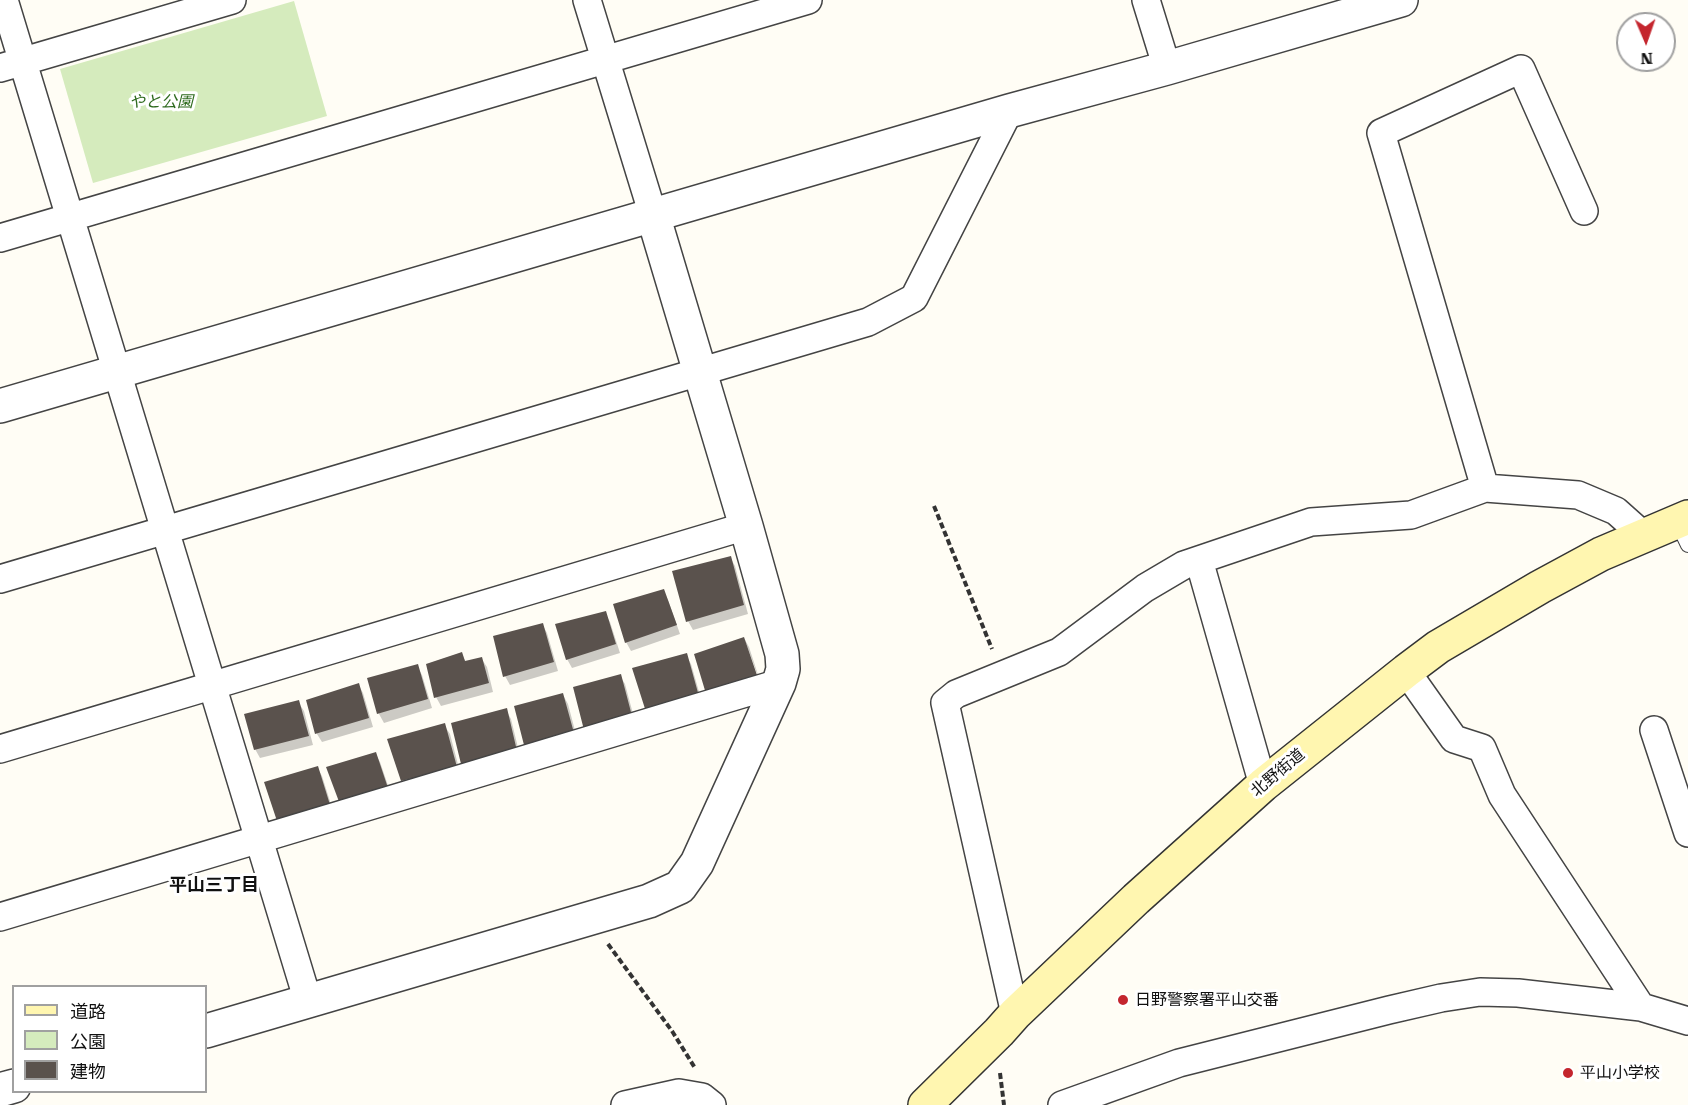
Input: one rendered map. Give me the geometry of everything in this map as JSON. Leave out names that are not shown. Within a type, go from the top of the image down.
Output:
[{"type":"main road","name":"北野街道","points":[[925,1105],[1015,1014],[1136,899],[1263,784],[1406,671],[1438,647],[1601,554],[1644,536],[1684,528]]},
{"type":"street","points":[[4,0],[11,65],[70,218],[308,1001]]},
{"type":"street","points":[[11,65],[232,0]]},
{"type":"street","points":[[207,1031],[649,901],[680,887],[697,863],[779,683],[783,669],[782,654],[746,526],[587,0]]},
{"type":"street","points":[[0,238],[808,0]]},
{"type":"street","points":[[1146,0],[1167,68]]},
{"type":"street","points":[[0,406],[1009,111],[1401,0]]},
{"type":"street","points":[[1485,488],[1381,133],[1521,69],[1584,212]]},
{"type":"street","points":[[0,579],[868,322],[914,298],[1009,111]]},
{"type":"street","points":[[1015,1014],[945,703],[956,694],[1059,652],[1146,588],[1184,566],[1311,522],[1411,515],[1485,488],[1578,495],[1616,511],[1644,536]]},
{"type":"street","points":[[0,749],[746,526]]},
{"type":"street","points":[[1199,560],[1263,784]]},
{"type":"street","points":[[1406,671],[1454,739],[1482,748],[1502,795],[1641,1007]]},
{"type":"street","points":[[0,917],[779,683]]},
{"type":"street","points":[[1654,730],[1688,833]]},
{"type":"street","points":[[1062,1105],[1179,1063],[1440,998],[1480,992],[1518,993],[1641,1007],[1688,1021]]},
{"type":"street","points":[[624,1105],[679,1092],[707,1101]]},
{"type":"path","points":[[934,506],[1003,675]]},
{"type":"path","points":[[612,949],[672,1031],[704,1082],[707,1101]]},
{"type":"green space","name":"やと公園","points":[[294,1],[327,116],[93,183],[60,69]]},
{"type":"building","points":[[731,556],[744,605],[686,622],[672,571]]},
{"type":"building","points":[[664,589],[677,625],[625,643],[613,604]]},
{"type":"building","points":[[606,611],[616,644],[566,660],[555,624]]},
{"type":"building","points":[[543,623],[554,662],[503,677],[493,636]]},
{"type":"building","points":[[744,637],[759,681],[707,697],[694,654]]},
{"type":"building","points":[[462,652],[465,661],[482,657],[489,683],[434,698],[426,664]]},
{"type":"building","points":[[687,653],[700,700],[647,715],[632,668]]},
{"type":"building","points":[[418,664],[428,699],[377,714],[367,678]]},
{"type":"building","points":[[621,674],[632,716],[584,730],[573,687]]},
{"type":"building","points":[[359,683],[369,718],[315,734],[306,700]]},
{"type":"building","points":[[563,693],[574,733],[524,745],[514,706]]},
{"type":"building","points":[[299,700],[309,736],[254,750],[244,714]]},
{"type":"building","points":[[507,708],[517,751],[462,768],[451,723]]},
{"type":"building","points":[[445,723],[457,767],[401,781],[387,739]]},
{"type":"building","points":[[376,752],[390,794],[341,807],[326,767]]},
{"type":"building","points":[[318,766],[331,808],[277,821],[264,782]]},
{"type":"place","name":"日野警察署平山交番","points":[[1123,1000]]},
{"type":"place","name":"平山小学校","points":[[1568,1073]]},
{"type":"district","name":"平山三丁目","points":[[214,886]]}]
